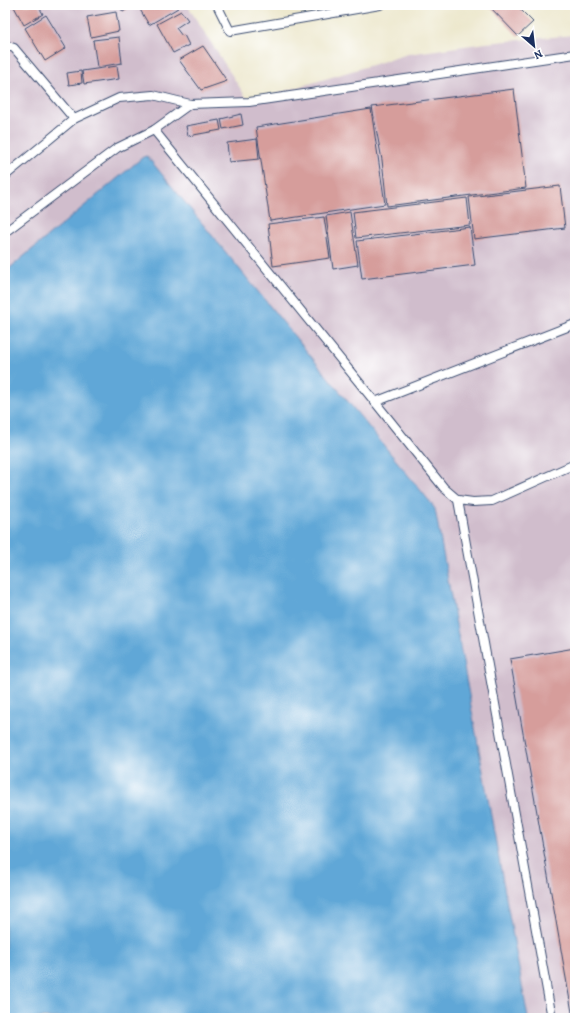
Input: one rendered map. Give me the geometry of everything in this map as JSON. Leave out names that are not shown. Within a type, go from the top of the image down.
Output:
[{"type":"lane","points":[[217,5],[230,30],[380,5]]},
{"type":"lane","points":[[5,45],[14,48],[74,119]]},
{"type":"lane","points":[[5,176],[74,119],[120,98],[153,95],[190,104],[249,102],[575,54]]},
{"type":"lane","points":[[5,232],[117,148],[154,130],[190,104]]},
{"type":"lane","points":[[154,130],[444,488],[458,500],[473,502],[492,501],[575,464]]},
{"type":"lane","points":[[375,402],[575,324]]},
{"type":"lane","points":[[458,500],[552,1018]]},
{"type":"shaded area","points":[[5,5],[187,5],[249,102],[408,54],[486,43],[575,35],[575,1018],[5,1018]]},
{"type":"water","points":[[147,156],[435,509],[528,1018],[5,1018],[5,272],[143,157]]},
{"type":"building","points":[[13,5],[38,5],[43,14],[24,25]]},
{"type":"building","points":[[119,5],[134,5],[123,12]]},
{"type":"building","points":[[177,5],[178,8],[149,25],[138,6]]},
{"type":"building","points":[[488,5],[516,5],[533,22],[518,36]]},
{"type":"building","points":[[181,11],[188,20],[176,28],[182,36],[184,35],[189,45],[173,53],[157,24]]},
{"type":"building","points":[[116,12],[119,31],[91,37],[87,17]]},
{"type":"building","points":[[46,15],[66,48],[45,61],[25,28]]},
{"type":"building","points":[[119,37],[122,63],[97,67],[93,40]]},
{"type":"building","points":[[203,46],[227,81],[201,90],[179,60]]},
{"type":"building","points":[[117,66],[119,79],[84,84],[82,71]]},
{"type":"building","points":[[81,71],[82,83],[69,85],[67,73]]},
{"type":"building","points":[[514,89],[526,188],[387,206],[382,160],[372,107]]},
{"type":"building","points":[[371,109],[385,204],[270,221],[256,127]]},
{"type":"building","points":[[241,114],[243,125],[223,129],[221,119]]},
{"type":"building","points":[[219,120],[221,130],[188,136],[186,126]]},
{"type":"building","points":[[257,139],[259,159],[229,162],[227,143]]},
{"type":"building","points":[[560,186],[565,228],[474,239],[469,197]]},
{"type":"building","points":[[467,198],[470,225],[356,238],[353,212]]},
{"type":"building","points":[[350,212],[358,265],[333,269],[326,216]]},
{"type":"building","points":[[324,217],[330,258],[273,266],[268,224]]},
{"type":"building","points":[[470,227],[475,265],[362,279],[357,241]]},
{"type":"building","points":[[575,648],[575,1018],[573,1018],[510,659]]}]
